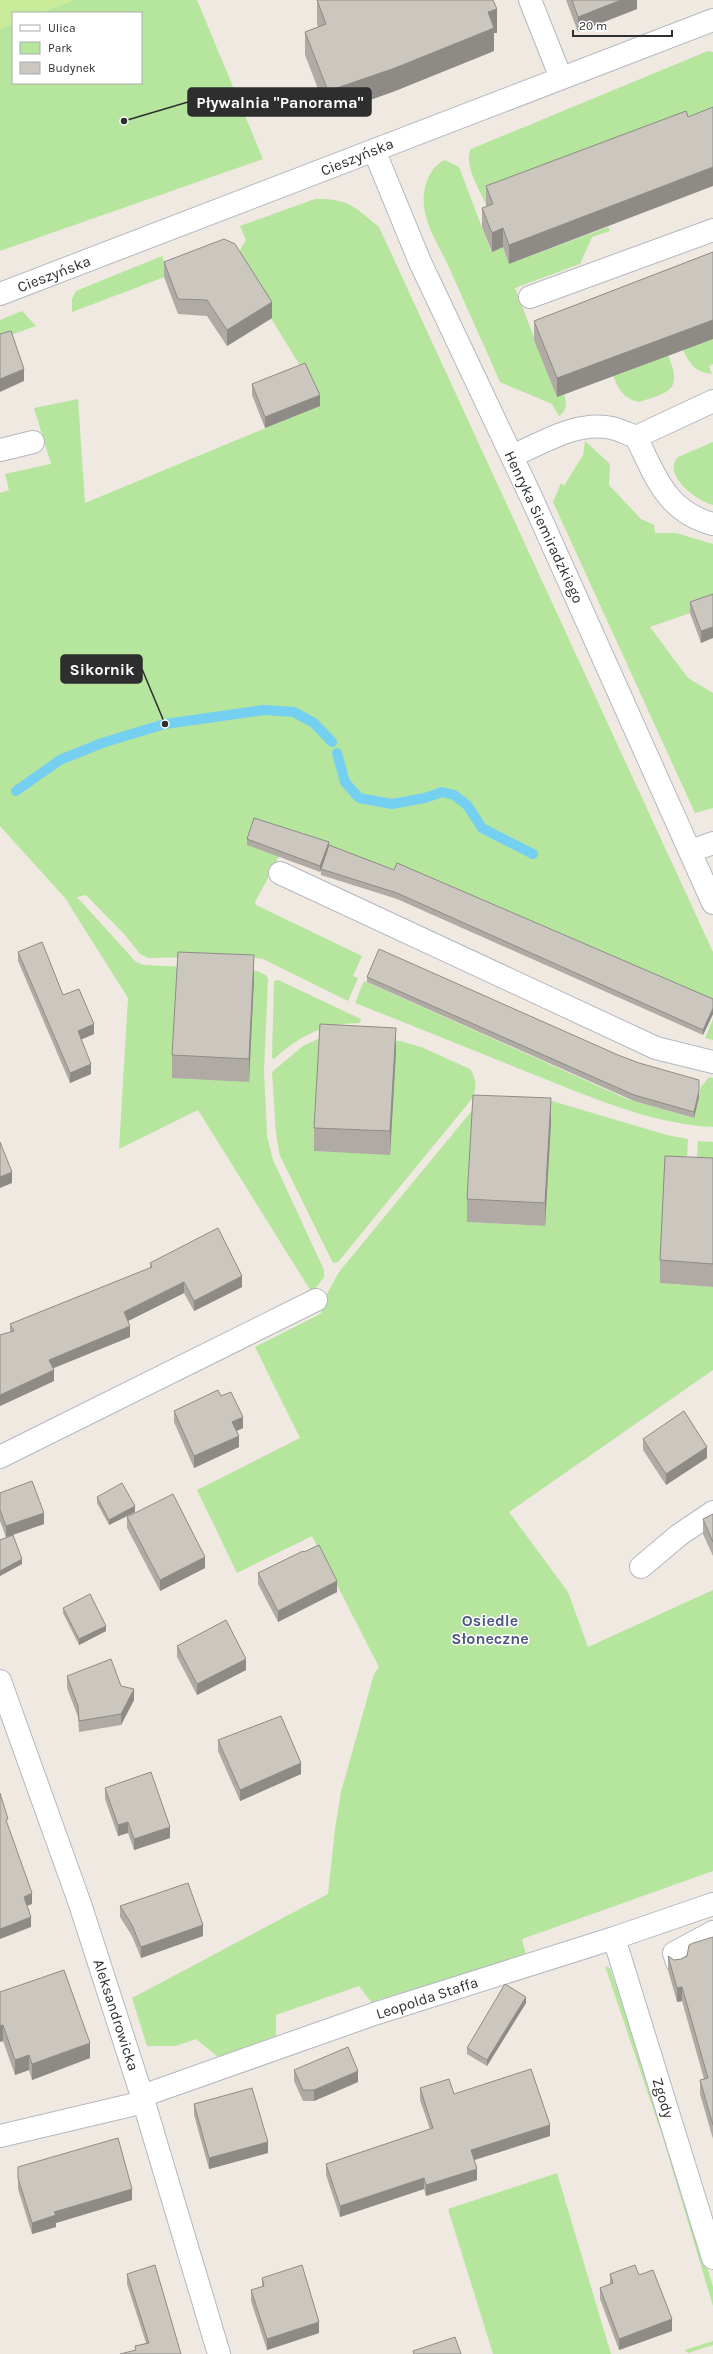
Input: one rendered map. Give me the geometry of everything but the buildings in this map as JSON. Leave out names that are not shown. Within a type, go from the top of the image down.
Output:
[{"type":"street","points":[[530,0],[561,78]]},
{"type":"street","name":"Cieszyńska","points":[[0,294],[272,191],[374,150],[713,20]]},
{"type":"street","name":"Henryka Siemiradzkiego","points":[[374,150],[420,262],[512,456],[691,851],[713,903]]},
{"type":"street","points":[[530,297],[713,230]]},
{"type":"street","points":[[636,437],[713,401]]},
{"type":"street","points":[[512,456],[573,429],[591,427],[612,428],[636,437],[653,475],[663,491],[689,515],[713,524]]},
{"type":"street","points":[[0,450],[33,442]]},
{"type":"street","points":[[691,851],[713,843]]},
{"type":"street","points":[[280,873],[656,1048],[713,1062]]},
{"type":"street","points":[[0,1457],[316,1300]]},
{"type":"street","points":[[641,1567],[679,1535],[713,1512]]},
{"type":"street","name":"Aleksandrowicka","points":[[0,1681],[80,1904],[143,2099],[219,2354]]},
{"type":"street","name":"Leopolda Staffa","points":[[0,2136],[143,2099],[374,2014],[614,1938],[713,1904]]},
{"type":"street","points":[[688,1954],[713,1934]]},
{"type":"street","name":"Zgody","points":[[614,1938],[713,2258]]},
{"type":"green space","points":[[0,0],[197,0],[263,159],[0,251]]},
{"type":"green space","points":[[0,0],[75,0],[44,12],[12,12],[12,24],[0,29]]},
{"type":"green space","points":[[708,51],[713,52],[713,120],[486,205],[473,177],[469,162],[471,149]]},
{"type":"green space","points":[[445,160],[459,167],[491,251],[503,247],[509,264],[608,227],[610,231],[592,237],[580,264],[515,288],[557,397],[564,394],[566,406],[564,411],[559,416],[552,404],[500,382],[448,265],[433,236],[425,214],[424,193],[431,173],[439,163]]},
{"type":"green space","points":[[315,199],[336,200],[350,205],[364,214],[379,227],[713,952],[713,1002],[396,865],[392,874],[290,829],[275,865],[255,902],[256,905],[362,956],[353,976],[358,978],[348,1001],[263,959],[245,956],[148,958],[140,954],[125,935],[86,895],[77,897],[136,962],[144,965],[254,970],[266,975],[268,979],[264,1070],[267,1136],[273,1160],[324,1270],[324,1277],[312,1293],[198,1110],[119,1149],[128,998],[65,898],[0,826],[0,493],[9,490],[5,474],[51,464],[34,408],[78,399],[85,503],[319,406],[305,374],[235,259],[246,240],[240,226]]},
{"type":"green space","points":[[162,256],[170,275],[72,312],[72,299],[76,291]]},
{"type":"green space","points":[[22,311],[36,326],[8,336],[0,347],[0,320]]},
{"type":"green space","points":[[713,339],[713,364],[709,366],[712,374],[697,369],[688,359],[683,350]]},
{"type":"green space","points":[[668,355],[674,376],[674,383],[671,388],[666,392],[639,402],[625,396],[622,393],[613,376]]},
{"type":"green space","points":[[585,441],[610,464],[609,485],[641,519],[654,525],[655,533],[676,533],[713,544],[713,605],[650,627],[688,678],[713,693],[713,808],[695,813],[553,502],[561,483],[564,486],[583,455]]},
{"type":"green space","points":[[713,442],[713,505],[690,493],[683,486],[677,479],[674,471],[674,464],[678,457]]},
{"type":"green space","points":[[278,980],[361,1019],[360,1023],[335,1025],[324,1028],[303,1037],[293,1043],[274,1059],[272,1058],[274,981]]},
{"type":"green space","points":[[364,981],[627,1099],[693,1118],[701,1087],[709,1077],[713,1078],[713,1127],[666,1121],[620,1108],[355,1003]]},
{"type":"green space","points":[[713,1019],[713,1040],[705,1038]]},
{"type":"green space","points":[[322,1037],[315,1151],[390,1154],[362,1039],[400,1041],[421,1047],[470,1069],[475,1080],[475,1089],[471,1100],[338,1262],[333,1263],[280,1156],[276,1134],[272,1072],[303,1046]]},
{"type":"green space","points":[[526,1101],[552,1101],[667,1135],[688,1139],[686,1180],[660,1283],[713,1287],[713,1370],[509,1512],[568,1592],[588,1647],[713,1590],[713,1871],[522,1939],[526,1955],[371,2002],[359,1986],[276,2015],[276,2036],[218,2057],[196,2039],[175,2046],[147,2046],[132,1998],[328,1894],[335,1829],[341,1792],[374,1674],[379,1667],[312,1536],[237,1573],[197,1490],[300,1438],[255,1347],[322,1313],[319,1308],[339,1272],[479,1102],[467,1222],[545,1226]]},
{"type":"green space","points":[[698,1141],[713,1142],[713,1181],[696,1172]]},
{"type":"green space","points":[[605,1966],[610,1968],[668,2135],[713,2287],[713,2306],[663,2138]]},
{"type":"green space","points":[[557,2173],[611,2354],[493,2354],[448,2209]]},
{"type":"green space","points":[[713,2341],[713,2345],[688,2353],[685,2350]]},
{"type":"waterway","points":[[16,791],[60,760],[102,743],[165,724],[264,710],[294,712],[314,723],[332,742]]},
{"type":"waterway","points":[[337,753],[345,782],[359,798],[392,804],[425,798],[442,792],[454,795],[467,805],[482,828],[533,854]]},
{"type":"place","name":"Pływalnia \"Panorama\"","points":[[124,121]]},
{"type":"place","name":"Sikornik","points":[[165,724]]},
{"type":"district","name":"Osiedle Słoneczne","points":[[490,1629]]}]
